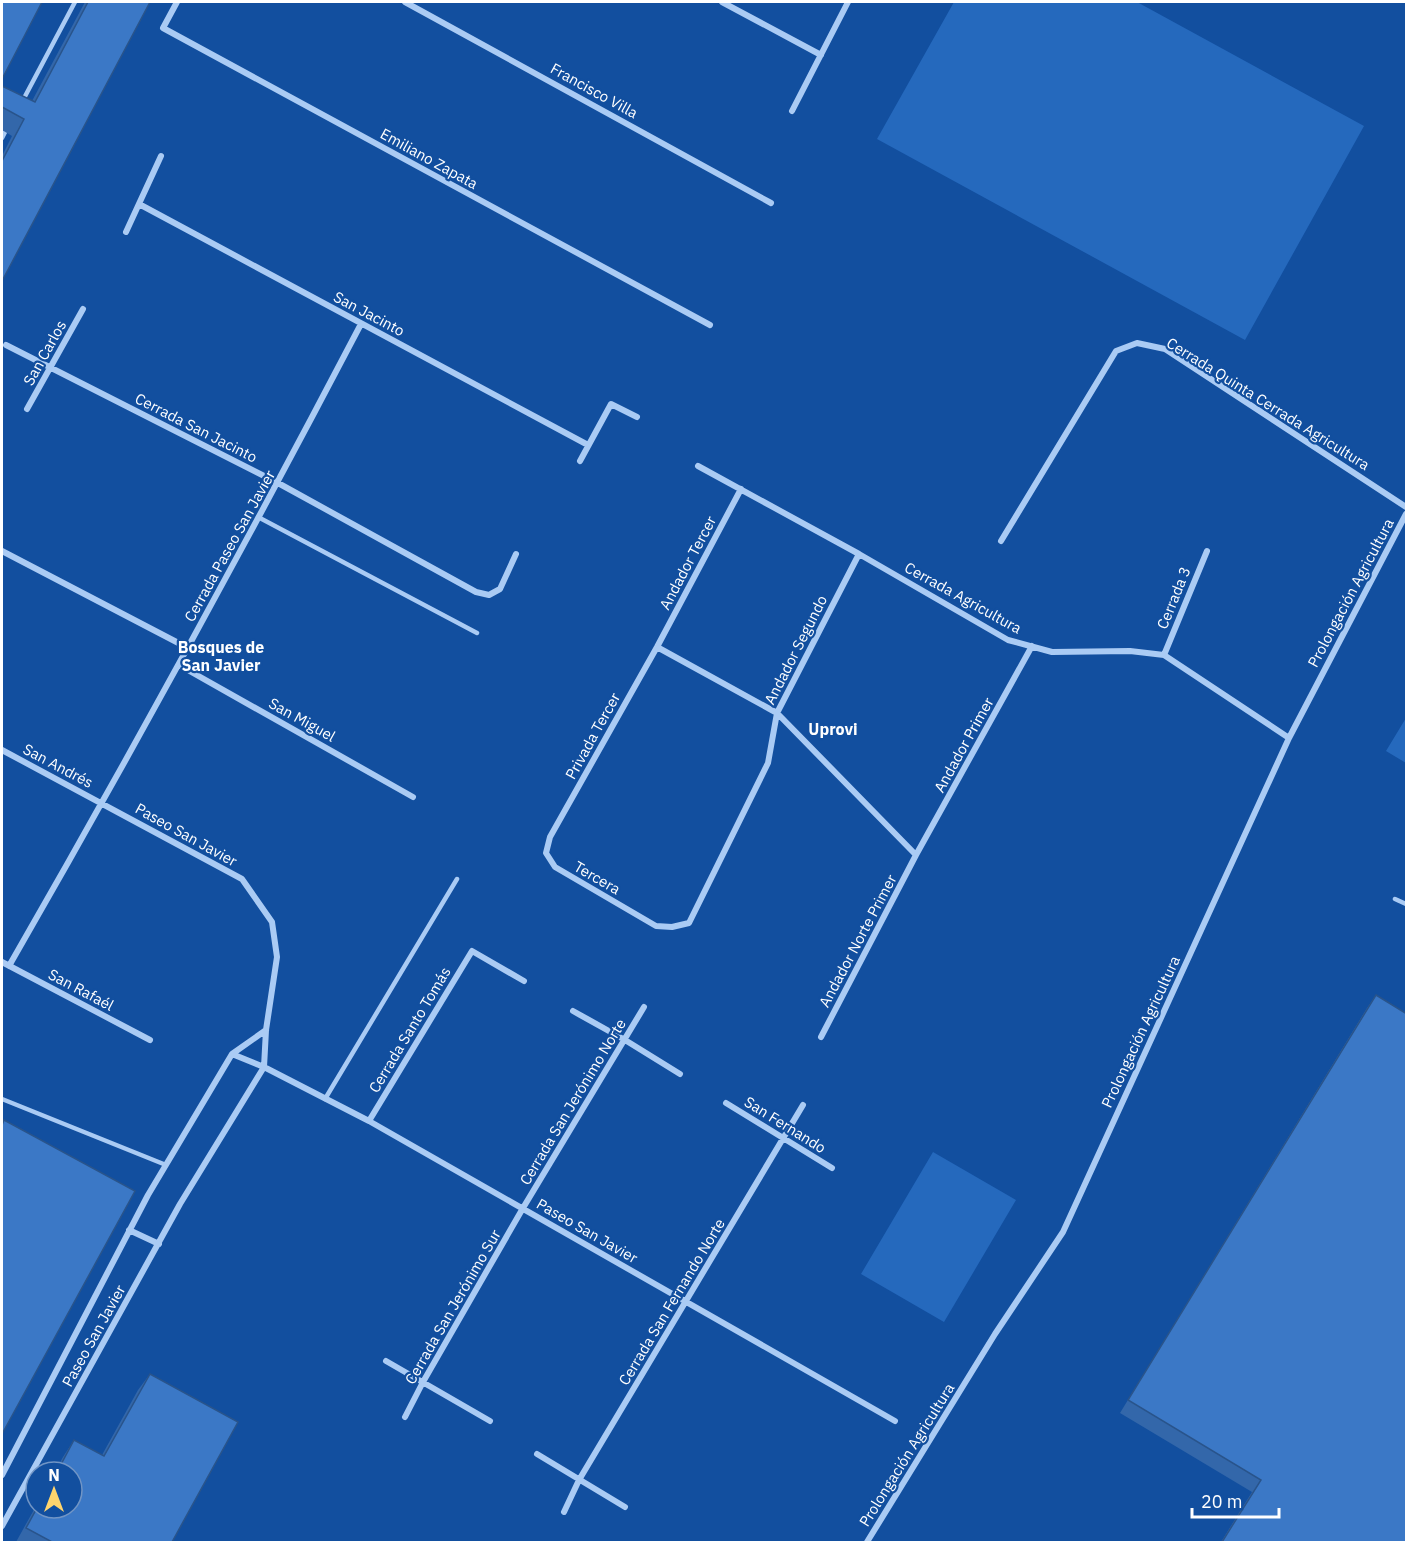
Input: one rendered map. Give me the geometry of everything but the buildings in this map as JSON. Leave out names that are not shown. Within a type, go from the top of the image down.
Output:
[{"type":"street","name":"Emiliano Zapata","points":[[177,2],[163,28],[710,325]]},
{"type":"street","name":"Francisco Villa","points":[[405,2],[771,202]]},
{"type":"street","points":[[722,2],[821,55]]},
{"type":"street","points":[[792,111],[848,2]]},
{"type":"street","points":[[126,232],[161,156]]},
{"type":"street","name":"San Jacinto","points":[[139,204],[588,446]]},
{"type":"street","name":"San Carlos","points":[[27,409],[83,309]]},
{"type":"street","name":"Cerrada Paseo San Javier","points":[[9,966],[103,804],[278,483],[361,324]]},
{"type":"street","name":"Cerrada Quinta Cerrada Agricultura","points":[[1001,541],[1116,351],[1137,343],[1165,349],[1407,507]]},
{"type":"street","name":"Cerrada San Jacinto","points":[[6,345],[278,483],[476,592],[489,595],[500,590],[516,554]]},
{"type":"street","points":[[580,461],[611,404],[637,417]]},
{"type":"street","name":"Cerrada Agricultura","points":[[698,466],[859,554],[1008,640],[1052,652],[1130,651],[1164,655],[1289,738]]},
{"type":"street","name":"Andador Tercer","points":[[657,647],[741,489]]},
{"type":"street","name":"Prolongación Agricultura","points":[[867,1542],[995,1334],[1063,1232],[1289,738],[1407,514]]},
{"type":"street","points":[[2,551],[188,648]]},
{"type":"street","name":"Cerrada 3","points":[[1164,655],[1207,551]]},
{"type":"street","name":"Andador Segundo","points":[[656,926],[672,927],[689,923],[768,763],[777,713],[859,554]]},
{"type":"street","name":"Andador Primer","points":[[916,855],[1032,646]]},
{"type":"street","points":[[657,647],[777,713],[916,855]]},
{"type":"street","name":"Privada Tercer","points":[[550,837],[657,647]]},
{"type":"street","name":"San Miguel","points":[[179,665],[413,797]]},
{"type":"street","name":"San Andrés","points":[[2,750],[103,804]]},
{"type":"street","name":"Paseo San Javier","points":[[2,1526],[194,1179],[264,1067],[266,1030],[277,957],[272,922],[242,879],[103,804]]},
{"type":"street","name":"Tercera","points":[[550,837],[546,853],[555,867],[656,926]]},
{"type":"street","name":"Andador Norte Primer","points":[[821,1037],[916,855]]},
{"type":"street","name":"Cerrada Santo Tomás","points":[[369,1121],[472,951],[524,981]]},
{"type":"street","name":"San Rafaél","points":[[2,962],[150,1040]]},
{"type":"street","name":"Cerrada San Jerónimo Norte","points":[[523,1208],[644,1007]]},
{"type":"street","points":[[573,1011],[680,1074]]},
{"type":"street","name":"Paseo San Javier","points":[[2,1475],[129,1230],[166,1165],[232,1054],[266,1030]]},
{"type":"street","name":"Paseo San Javier","points":[[232,1054],[264,1067],[369,1121],[895,1421]]},
{"type":"street","name":"San Fernando","points":[[726,1102],[832,1168]]},
{"type":"street","name":"Cerrada San Fernando Norte","points":[[564,1512],[579,1480],[803,1105]]},
{"type":"street","name":"Cerrada San Jerónimo Sur","points":[[405,1418],[423,1382],[523,1208]]},
{"type":"street","points":[[129,1230],[159,1244]]},
{"type":"street","points":[[386,1361],[490,1421]]},
{"type":"street","points":[[537,1454],[625,1507]]},
{"type":"lane","points":[[20,104],[75,2]]},
{"type":"lane","points":[[2,138],[5,132]]},
{"type":"lane","points":[[258,517],[477,633]]},
{"type":"lane","points":[[325,1099],[457,879]]},
{"type":"lane","points":[[1395,899],[1407,904]]},
{"type":"lane","points":[[2,1099],[166,1165]]},
{"type":"shaded area","points":[[954,2],[1137,2],[1364,126],[1245,340],[877,139]]},
{"type":"shaded area","points":[[1406,718],[1406,763],[1386,751]]},
{"type":"shaded area","points":[[933,1152],[1016,1200],[944,1322],[861,1274]]},
{"type":"district","name":"Bosques de San Javier","points":[[221,656]]},
{"type":"district","name":"Uprovi","points":[[833,729]]}]
